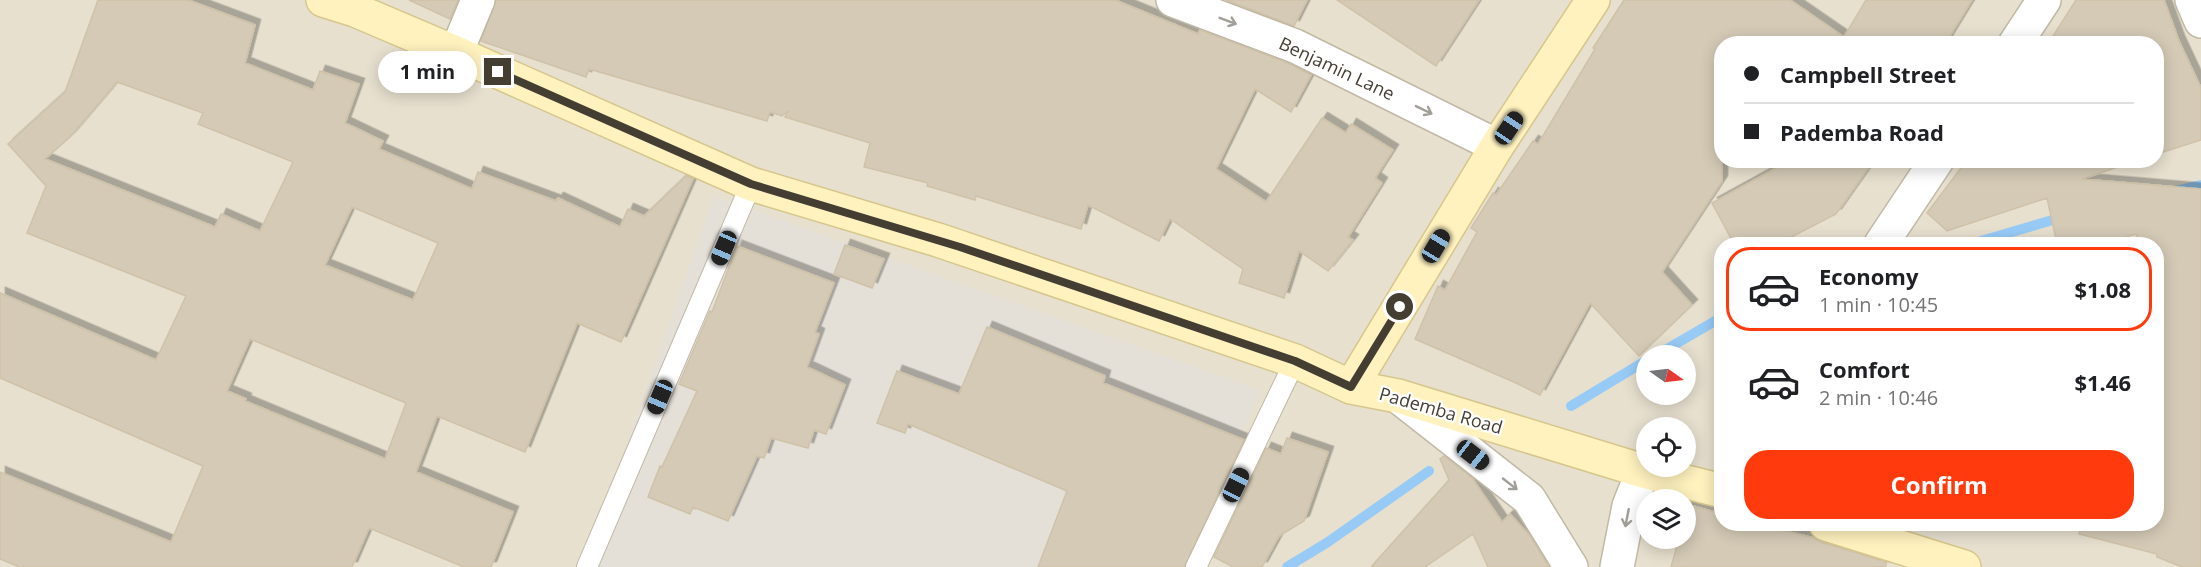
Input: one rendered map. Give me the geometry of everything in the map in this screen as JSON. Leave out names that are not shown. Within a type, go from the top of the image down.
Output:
[{"type":"main road","name":"Pademba Road","points":[[323,0],[355,10],[456,53],[751,184],[938,240],[1295,361],[1351,387],[1398,396],[1636,469]]},
{"type":"main road","points":[[1351,387],[1497,146],[1593,0]]},
{"type":"main road","name":"Pademba Road","points":[[1667,477],[1714,489]]},
{"type":"main road","points":[[1848,531],[1964,567]]},
{"type":"street","points":[[456,53],[478,0]]},
{"type":"street","name":"Benjamin Lane","points":[[1173,0],[1295,46],[1497,146]]},
{"type":"street","points":[[2020,36],[2044,0]]},
{"type":"street","points":[[2192,0],[2201,21]]},
{"type":"street","points":[[1886,237],[1932,168]]},
{"type":"street","points":[[1398,396],[1529,499],[1571,567]]},
{"type":"street","points":[[1617,567],[1629,506],[1641,477]]},
{"type":"lane","points":[[587,567],[751,184]]},
{"type":"lane","points":[[1196,567],[1295,361]]},
{"type":"shaded area","points":[[0,0],[2201,0],[2201,567],[0,567]]},
{"type":"shaded area","points":[[714,196],[1260,390],[1187,567],[584,567]]},
{"type":"building","points":[[98,0],[188,0],[255,25],[245,63],[313,90],[320,71],[359,84],[345,123],[383,141],[379,149],[472,189],[478,172],[556,201],[558,198],[620,227],[628,209],[644,216],[686,176],[693,179],[621,342],[577,323],[525,452],[437,416],[416,472],[513,512],[491,567],[464,567],[369,528],[352,567],[20,567],[0,559],[0,472],[171,542],[203,466],[0,378],[0,293],[156,360],[186,296],[27,233],[46,186],[8,144],[65,92]],"holes":[[[117,82],[203,113],[198,124],[293,162],[260,231],[221,214],[215,227],[45,159],[70,137]],[[352,207],[438,243],[413,300],[325,265]],[[250,339],[406,403],[385,459],[245,401],[246,399],[227,391]]]},
{"type":"building","points":[[409,0],[458,0],[450,19]]},
{"type":"building","points":[[496,0],[1115,0],[1198,34],[1200,30],[1288,63],[1311,75],[1291,112],[1255,89],[1216,169],[1266,202],[1322,118],[1346,133],[1351,124],[1393,150],[1375,178],[1382,183],[1348,237],[1353,240],[1328,271],[1299,251],[1284,298],[1239,283],[1243,269],[1170,219],[1159,241],[1088,205],[1081,229],[976,196],[975,200],[927,186],[928,183],[864,167],[870,143],[785,117],[788,111],[782,116],[770,112],[767,121],[589,69],[586,77],[481,41]]},
{"type":"building","points":[[1226,0],[1307,0],[1294,26]]},
{"type":"building","points":[[1337,0],[1479,0],[1436,66]]},
{"type":"building","points":[[1624,0],[1790,0],[1843,36],[1714,36],[1714,168],[1722,168],[1722,181],[1662,272],[1692,305],[1650,345],[1636,345],[1636,353],[1590,303],[1540,395],[1415,339],[1438,286],[1445,290],[1477,232],[1471,228],[1493,193],[1496,195],[1533,141],[1538,144],[1595,49],[1593,48]]},
{"type":"building","points":[[1866,0],[1972,0],[1950,36],[1845,36]]},
{"type":"building","points":[[2076,0],[2164,0],[2179,41],[2201,88],[2201,140],[2164,152],[2164,36],[2053,36]]},
{"type":"building","points":[[1776,168],[1868,168],[1836,214],[1792,237],[1730,237],[1712,203]]},
{"type":"building","points":[[1961,168],[2115,168],[2082,179],[2201,189],[2201,567],[2182,567],[2157,557],[2157,554],[2079,534],[2080,531],[2164,531],[2164,237],[2137,237],[2137,234],[2125,237],[2055,237],[2047,198],[1947,231],[1927,213]]},
{"type":"building","points":[[845,245],[884,259],[872,288],[834,274]]},
{"type":"building","points":[[737,246],[834,283],[815,332],[819,334],[807,367],[845,385],[826,434],[814,430],[808,448],[771,438],[764,458],[757,456],[728,521],[693,507],[690,514],[648,497],[660,466],[662,467],[697,391],[679,384],[710,311],[712,312]]},
{"type":"building","points":[[987,327],[1105,376],[1103,383],[1244,440],[1184,567],[1038,567],[1067,491],[908,424],[905,433],[877,423],[897,371],[959,394]]},
{"type":"building","points":[[1287,438],[1328,452],[1304,521],[1279,536],[1262,567],[1233,567],[1214,557],[1266,448],[1281,454]]},
{"type":"building","points":[[1444,456],[1472,478],[1502,522],[1510,514],[1530,536],[1549,567],[1488,567],[1473,534],[1425,567],[1371,567],[1449,480],[1440,459]]},
{"type":"building","points":[[1696,507],[1714,512],[1714,531],[1786,531],[1886,562],[1886,567],[1671,567],[1676,549],[1696,549]]},
{"type":"waterway","points":[[2175,191],[2201,185]]},
{"type":"waterway","points":[[1995,237],[2066,216]]},
{"type":"waterway","points":[[1674,345],[1714,322]]},
{"type":"waterway","points":[[1571,406],[1636,367]]},
{"type":"waterway","points":[[1287,567],[1328,542],[1429,471]]},
{"type":"route","points":[[498,72],[751,184],[960,247],[1295,361],[1351,387],[1400,307]]}]
